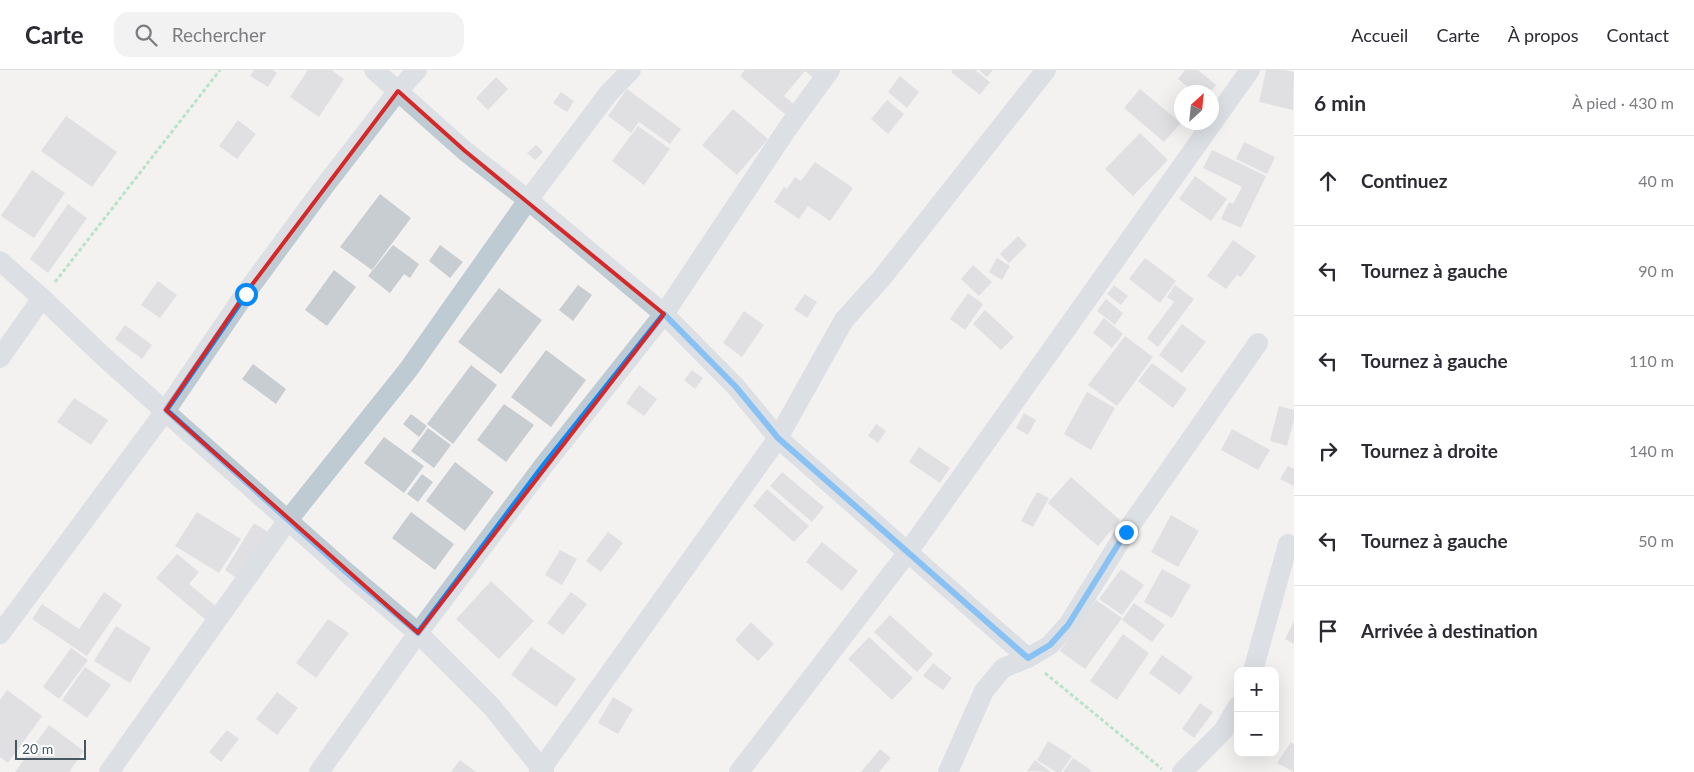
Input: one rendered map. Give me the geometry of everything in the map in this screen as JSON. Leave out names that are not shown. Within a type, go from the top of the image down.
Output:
[{"type":"street","points":[[374,70],[465,151],[528,200],[664,314],[736,387],[778,438],[1028,658]]},
{"type":"street","points":[[0,634],[166,410],[246,294],[324,188],[398,91],[417,70]]},
{"type":"street","points":[[109,772],[288,520],[408,370],[528,200],[608,94],[631,70]]},
{"type":"street","points":[[319,772],[418,633],[544,465],[664,314],[787,130],[830,70]]},
{"type":"street","points":[[0,261],[104,357],[166,410],[346,572],[418,633],[492,707],[541,771],[778,438],[844,320],[881,279],[1046,70]]},
{"type":"street","points":[[739,772],[908,552],[1250,70]]},
{"type":"street","points":[[0,358],[42,298]]},
{"type":"street","points":[[948,772],[984,691],[1002,668],[1028,658],[1050,645],[1068,625],[1126,532],[1258,343]]},
{"type":"street","points":[[1254,667],[1288,544]]},
{"type":"street","points":[[1182,772],[1223,731],[1234,712]]},
{"type":"path","points":[[42,298],[220,70]]},
{"type":"path","points":[[1028,658],[1165,772]]},
{"type":"highlighted area","points":[[398,91],[465,151],[664,314],[418,633],[166,410],[245,294]]},
{"type":"building","points":[[254,70],[273,70],[277,73],[268,87],[250,76]]},
{"type":"building","points":[[308,70],[331,70],[344,79],[319,117],[290,97]]},
{"type":"building","points":[[745,70],[825,70],[816,80],[805,71],[784,96],[795,105],[786,115],[740,76]]},
{"type":"building","points":[[953,70],[975,70],[990,82],[980,95],[951,72]]},
{"type":"building","points":[[979,70],[993,70],[987,77]]},
{"type":"building","points":[[1185,70],[1198,70],[1216,85],[1185,85],[1178,79]]},
{"type":"building","points":[[1266,70],[1294,72],[1293,110],[1259,102]]},
{"type":"building","points":[[900,76],[919,92],[907,108],[888,92]]},
{"type":"building","points":[[496,77],[508,89],[488,110],[476,98]]},
{"type":"building","points":[[627,89],[681,129],[670,144],[639,122],[631,133],[608,116]]},
{"type":"building","points":[[1140,89],[1174,117],[1175,130],[1164,142],[1124,108]]},
{"type":"building","points":[[561,92],[574,101],[567,112],[553,103]]},
{"type":"building","points":[[887,100],[904,114],[888,134],[871,119]]},
{"type":"building","points":[[733,109],[768,139],[737,175],[702,145]]},
{"type":"building","points":[[66,116],[117,152],[92,187],[41,151]]},
{"type":"building","points":[[238,120],[256,134],[237,159],[219,146]]},
{"type":"building","points":[[638,126],[670,149],[644,185],[612,161]]},
{"type":"building","points":[[1140,133],[1168,160],[1133,196],[1105,169]]},
{"type":"building","points":[[1244,142],[1275,157],[1267,174],[1236,159]]},
{"type":"building","points":[[536,145],[543,152],[535,160],[527,153]]},
{"type":"building","points":[[1212,150],[1266,176],[1241,228],[1221,219],[1229,202],[1233,204],[1242,187],[1203,168]]},
{"type":"building","points":[[815,162],[853,188],[830,221],[808,206],[799,219],[774,202],[784,187],[787,189],[795,177],[801,181]]},
{"type":"building","points":[[32,170],[65,193],[34,238],[1,216]]},
{"type":"building","points":[[1195,176],[1227,199],[1211,221],[1179,199]]},
{"type":"building","points":[[380,194],[411,218],[372,270],[340,247]]},
{"type":"building","points":[[68,204],[87,218],[48,273],[30,259]]},
{"type":"building","points":[[1018,236],[1027,245],[1009,263],[1000,254]]},
{"type":"building","points":[[1233,240],[1256,256],[1241,277],[1237,275],[1226,289],[1207,276]]},
{"type":"building","points":[[393,245],[419,264],[410,278],[404,274],[390,293],[368,276]]},
{"type":"building","points":[[440,245],[463,262],[450,278],[429,261]]},
{"type":"building","points":[[997,258],[1010,266],[1002,280],[989,272]]},
{"type":"building","points":[[1145,258],[1176,281],[1160,303],[1129,279]]},
{"type":"building","points":[[973,265],[992,282],[979,296],[961,279]]},
{"type":"building","points":[[334,270],[356,287],[327,326],[305,310]]},
{"type":"building","points":[[158,281],[177,295],[160,318],[141,305]]},
{"type":"building","points":[[578,285],[592,295],[573,321],[559,310]]},
{"type":"building","points":[[1114,285],[1128,296],[1121,305],[1107,294]]},
{"type":"building","points":[[1175,285],[1194,299],[1158,347],[1147,338],[1174,302],[1167,297]]},
{"type":"building","points":[[499,288],[542,320],[501,374],[458,342]]},
{"type":"building","points":[[968,293],[983,304],[965,330],[950,319]]},
{"type":"building","points":[[805,294],[817,302],[807,318],[794,309]]},
{"type":"building","points":[[1106,299],[1123,313],[1115,325],[1097,311]]},
{"type":"building","points":[[985,310],[1014,337],[1001,350],[973,324]]},
{"type":"building","points":[[744,311],[764,325],[742,357],[723,343]]},
{"type":"building","points":[[1104,318],[1123,334],[1112,348],[1093,333]]},
{"type":"building","points":[[1182,324],[1206,342],[1182,373],[1159,355]]},
{"type":"building","points":[[125,325],[152,345],[142,359],[115,339]]},
{"type":"building","points":[[1125,336],[1153,357],[1117,406],[1088,385]]},
{"type":"building","points":[[546,350],[586,380],[551,427],[511,397]]},
{"type":"building","points":[[1152,363],[1187,389],[1173,408],[1138,381]]},
{"type":"building","points":[[253,364],[286,389],[276,404],[242,379]]},
{"type":"building","points":[[471,365],[497,385],[453,444],[427,424]]},
{"type":"building","points":[[692,370],[703,378],[695,389],[684,380]]},
{"type":"building","points":[[639,385],[657,399],[644,416],[626,403]]},
{"type":"building","points":[[1087,392],[1115,408],[1091,450],[1064,434]]},
{"type":"building","points":[[74,398],[108,420],[91,445],[57,422]]},
{"type":"building","points":[[504,404],[534,425],[506,462],[477,440]]},
{"type":"building","points":[[1279,406],[1294,410],[1294,420],[1287,446],[1270,441]]},
{"type":"building","points":[[1024,413],[1036,420],[1028,435],[1016,428]]},
{"type":"building","points":[[411,414],[427,426],[419,437],[403,424]]},
{"type":"building","points":[[876,424],[886,431],[878,443],[868,436]]},
{"type":"building","points":[[428,428],[451,445],[434,468],[411,451]]},
{"type":"building","points":[[1232,429],[1270,450],[1258,470],[1221,450]]},
{"type":"building","points":[[384,437],[424,466],[404,493],[364,463]]},
{"type":"building","points":[[919,447],[950,468],[940,483],[909,462]]},
{"type":"building","points":[[455,462],[494,492],[465,531],[426,501]]},
{"type":"building","points":[[1288,466],[1294,469],[1294,486],[1280,479]]},
{"type":"building","points":[[782,472],[824,507],[812,522],[770,486]]},
{"type":"building","points":[[422,474],[433,482],[418,502],[407,494]]},
{"type":"building","points":[[1071,477],[1120,520],[1098,546],[1048,503]]},
{"type":"building","points":[[767,489],[809,526],[794,542],[753,506]]},
{"type":"building","points":[[1037,492],[1049,498],[1033,527],[1021,521]]},
{"type":"building","points":[[197,512],[241,539],[219,573],[175,546]]},
{"type":"building","points":[[411,512],[454,544],[435,570],[392,538]]},
{"type":"building","points":[[1171,515],[1199,531],[1178,567],[1151,552]]},
{"type":"building","points":[[254,523],[268,532],[238,579],[225,570]]},
{"type":"building","points":[[608,532],[623,543],[601,572],[586,561]]},
{"type":"building","points":[[822,542],[858,571],[842,591],[806,562]]},
{"type":"building","points":[[560,550],[577,559],[562,585],[545,575]]},
{"type":"building","points":[[177,554],[199,572],[189,584],[218,608],[207,621],[156,578]]},
{"type":"building","points":[[1121,569],[1144,585],[1122,615],[1099,599]]},
{"type":"building","points":[[1162,569],[1191,585],[1172,618],[1144,602]]},
{"type":"building","points":[[491,581],[534,621],[499,659],[456,619]]},
{"type":"building","points":[[104,592],[122,605],[87,656],[32,619],[42,604],[79,629]]},
{"type":"building","points":[[571,592],[587,604],[563,635],[547,623]]},
{"type":"building","points":[[1096,600],[1122,618],[1085,669],[1060,651]]},
{"type":"building","points":[[1134,603],[1165,625],[1152,642],[1122,620]]},
{"type":"building","points":[[890,615],[933,654],[917,672],[874,632]]},
{"type":"building","points":[[328,619],[349,633],[316,678],[296,663]]},
{"type":"building","points":[[1294,621],[1294,644],[1285,639]]},
{"type":"building","points":[[751,622],[774,644],[758,661],[735,640]]},
{"type":"building","points":[[116,626],[151,648],[130,683],[94,661]]},
{"type":"building","points":[[1123,634],[1149,653],[1117,700],[1090,681]]},
{"type":"building","points":[[869,637],[913,678],[892,700],[848,659]]},
{"type":"building","points":[[531,647],[576,679],[556,707],[511,675]]},
{"type":"building","points":[[71,648],[88,660],[59,699],[43,687]]},
{"type":"building","points":[[1162,655],[1193,677],[1180,695],[1149,673]]},
{"type":"building","points":[[933,663],[952,678],[943,690],[923,676]]},
{"type":"building","points":[[85,667],[111,685],[87,718],[62,700]]},
{"type":"building","points":[[7,690],[42,716],[8,763],[0,757],[0,700]]},
{"type":"building","points":[[277,692],[298,708],[277,735],[256,719]]},
{"type":"building","points":[[613,697],[633,709],[618,734],[598,723]]},
{"type":"building","points":[[1200,703],[1213,712],[1194,738],[1182,729]]},
{"type":"building","points":[[49,725],[84,751],[69,772],[15,772]]},
{"type":"building","points":[[227,730],[239,739],[221,762],[209,752]]},
{"type":"building","points":[[1048,741],[1072,756],[1061,772],[1056,772],[1037,760]]},
{"type":"building","points":[[1291,742],[1294,744],[1294,772],[1277,763]]},
{"type":"building","points":[[880,749],[891,758],[879,772],[861,772]]},
{"type":"building","points":[[1073,758],[1091,770],[1090,772],[1063,772]]},
{"type":"building","points":[[460,760],[476,772],[451,772]]},
{"type":"building","points":[[1035,760],[1051,772],[1027,771]]},
{"type":"route","points":[[246,294],[166,410],[346,572],[418,633],[544,465],[664,314],[736,387],[778,438],[1028,658],[1050,645],[1068,625],[1126,532]]}]
